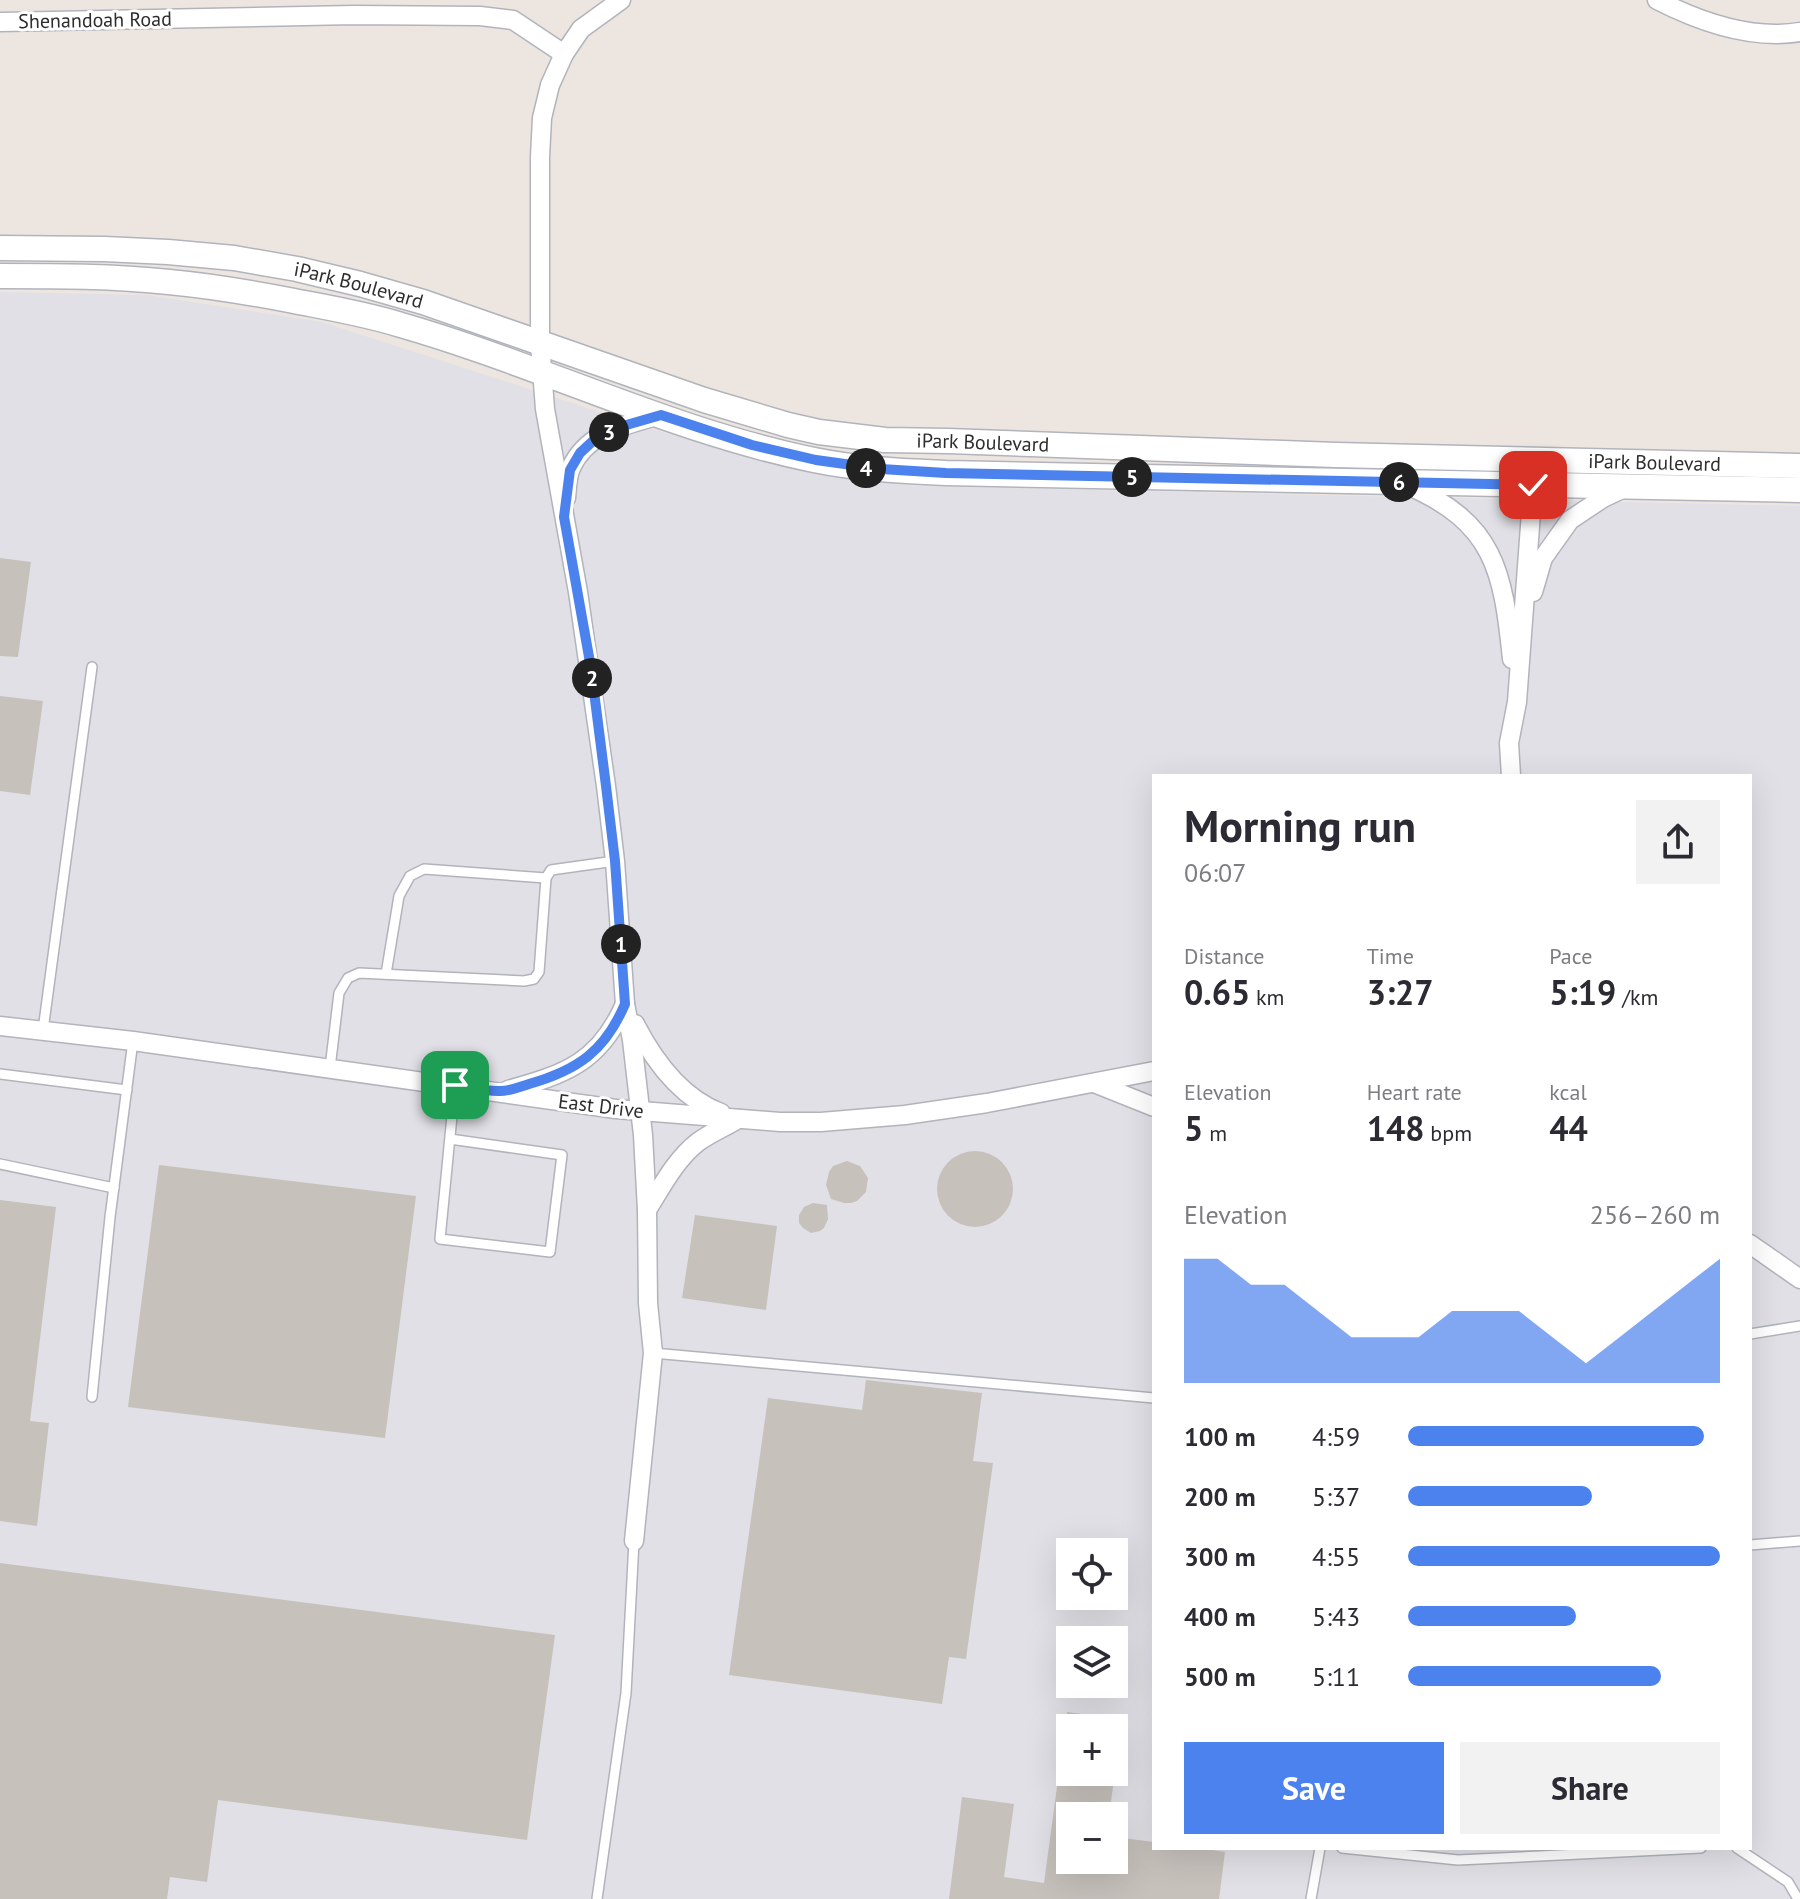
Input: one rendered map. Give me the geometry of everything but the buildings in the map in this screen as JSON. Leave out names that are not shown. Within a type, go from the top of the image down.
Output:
[{"type":"main road","name":"iPark Boulevard","points":[[0,248],[201,254],[329,276],[391,293],[755,416],[833,434],[917,442],[1800,466]]},
{"type":"main road","name":"iPark Boulevard","points":[[0,276],[106,277],[169,282],[362,314],[497,355],[661,415],[774,451],[881,469],[1800,490]]},
{"type":"street","points":[[621,0],[581,29],[564,54],[550,85],[542,118],[540,344],[545,409],[591,668],[615,861],[625,1004],[641,1111],[648,1303],[653,1353],[634,1541]]},
{"type":"street","points":[[1657,0],[1711,22],[1751,32],[1783,35],[1800,32]]},
{"type":"street","name":"Shenandoah Road","points":[[0,22],[480,16],[513,20],[564,54]]},
{"type":"street","points":[[564,517],[570,470],[580,453],[594,440],[616,428],[661,415]]},
{"type":"street","points":[[1511,774],[1509,743],[1517,702],[1535,460]]},
{"type":"street","points":[[1401,482],[1430,495],[1457,513],[1480,537],[1492,559],[1507,610],[1517,702]]},
{"type":"street","points":[[1523,622],[1543,558],[1570,520],[1603,498],[1628,487]]},
{"type":"street","points":[[502,1092],[543,1080],[575,1066],[605,1041],[625,1004]]},
{"type":"street","points":[[625,1004],[647,1048],[684,1092],[706,1107],[738,1119]]},
{"type":"street","name":"East Drive","points":[[0,1026],[133,1041],[641,1111],[738,1119],[821,1122],[905,1115],[987,1103],[1152,1071]]},
{"type":"street","points":[[1094,1083],[1152,1106]]},
{"type":"street","points":[[647,1210],[683,1156],[699,1141],[738,1119]]},
{"type":"street","points":[[1752,1245],[1800,1279]]},
{"type":"lane","points":[[43,1030],[92,667]]},
{"type":"lane","points":[[330,1068],[339,993],[348,978],[359,973],[534,979],[539,972],[546,878],[551,870],[615,861]]},
{"type":"lane","points":[[386,974],[399,896],[410,876],[424,869],[546,878]]},
{"type":"lane","points":[[92,1397],[133,1041]]},
{"type":"lane","points":[[0,1074],[127,1090]]},
{"type":"lane","points":[[450,1139],[562,1155],[550,1252],[440,1239],[455,1085]]},
{"type":"lane","points":[[0,1164],[114,1188]]},
{"type":"lane","points":[[1752,1334],[1800,1326]]},
{"type":"lane","points":[[653,1353],[1152,1398]]},
{"type":"lane","points":[[597,1899],[626,1693],[634,1541]]},
{"type":"lane","points":[[1752,1545],[1800,1541]]},
{"type":"lane","points":[[1311,1899],[1320,1850]]},
{"type":"lane","points":[[1361,1850],[1458,1860],[1660,1850]]},
{"type":"lane","points":[[1740,1850],[1788,1882],[1798,1899]]},
{"type":"shaded area","points":[[0,292],[147,295],[322,322],[665,433],[814,474],[916,486],[1800,506],[1800,1899],[0,1899]]},
{"type":"route","points":[[455,1085],[502,1092],[543,1080],[575,1066],[605,1041],[625,1004],[615,861],[606,786],[591,668],[564,517],[570,470],[580,453],[594,440],[616,428],[661,415],[785,453],[848,465],[913,472],[1533,485]]}]
